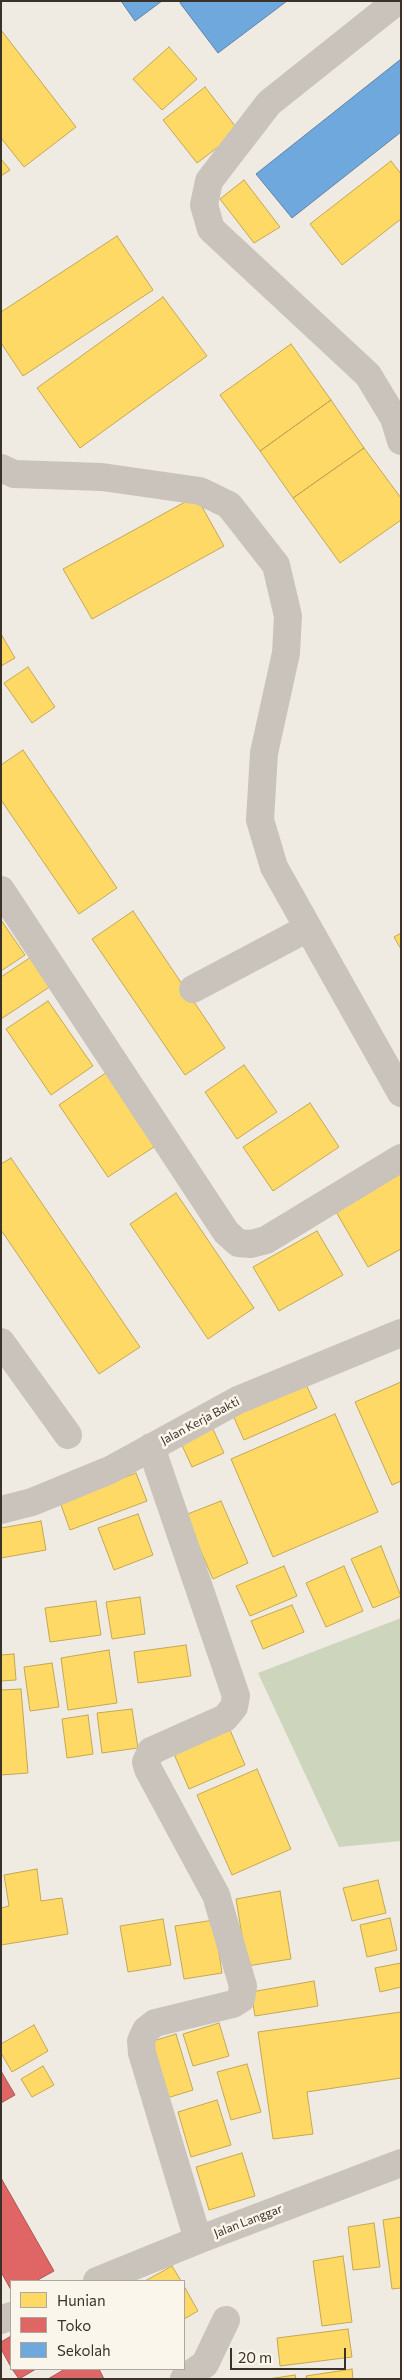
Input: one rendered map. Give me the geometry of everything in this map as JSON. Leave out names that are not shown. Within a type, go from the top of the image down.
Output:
[{"type":"street","points":[[397,1],[269,103],[209,181],[204,205],[211,229],[368,375],[394,418],[401,440]]},
{"type":"street","points":[[1,468],[14,474],[102,477],[200,491],[229,505],[276,565],[288,616],[286,653],[264,753],[260,820],[274,867],[401,1093]]},
{"type":"street","points":[[1,890],[226,1232],[238,1243],[251,1244],[266,1240],[401,1158]]},
{"type":"street","points":[[193,989],[308,928]]},
{"type":"street","name":"Jalan Kerja Bakti","points":[[1,1510],[32,1502],[110,1470],[238,1400],[401,1333]]},
{"type":"street","points":[[1,1342],[68,1435]]},
{"type":"street","points":[[151,1447],[236,1696],[234,1707],[225,1718],[150,1751],[146,1762],[216,1895],[243,1986],[241,1999],[233,2004],[155,2023],[146,2030],[141,2041],[142,2053],[198,2240]]},
{"type":"street","name":"Jalan Langgar","points":[[99,2280],[198,2240],[401,2163]]},
{"type":"street","points":[[184,2379],[206,2364],[226,2320]]},
{"type":"green space","points":[[401,1618],[401,1841],[339,1847],[258,1673]]},
{"type":"building: Hunian","points":[[1,30],[76,127],[24,167],[1,138]]},
{"type":"building: Hunian","points":[[169,47],[197,79],[162,110],[133,79]]},
{"type":"building: Hunian","points":[[205,87],[239,131],[197,163],[163,120]]},
{"type":"building: Hunian","points":[[1,159],[10,170],[1,176]]},
{"type":"building: Hunian","points":[[391,161],[401,174],[401,219],[342,265],[310,224]]},
{"type":"building: Hunian","points":[[244,180],[280,227],[254,243],[220,199]]},
{"type":"building: Hunian","points":[[117,236],[153,290],[23,376],[1,343],[1,312]]},
{"type":"building: Hunian","points":[[163,297],[207,356],[80,448],[37,388]]},
{"type":"building: Hunian","points":[[291,344],[331,400],[260,451],[220,395]]},
{"type":"building: Hunian","points":[[331,400],[364,448],[293,498],[260,451]]},
{"type":"building: Hunian","points":[[364,448],[401,498],[401,520],[340,563],[293,498]]},
{"type":"building: Hunian","points":[[196,496],[224,546],[92,619],[63,569]]},
{"type":"building: Hunian","points":[[1,634],[15,658],[1,666]]},
{"type":"building: Hunian","points":[[28,667],[55,707],[32,723],[4,683]]},
{"type":"building: Hunian","points":[[23,750],[117,888],[79,914],[1,800],[1,765]]},
{"type":"building: Hunian","points":[[133,911],[225,1048],[185,1075],[92,939]]},
{"type":"building: Hunian","points":[[1,920],[25,955],[1,971]]},
{"type":"building: Hunian","points":[[401,933],[401,949],[394,937]]},
{"type":"building: Hunian","points":[[37,953],[57,982],[1,1019],[1,977]]},
{"type":"building: Hunian","points":[[48,1001],[93,1066],[51,1095],[6,1029]]},
{"type":"building: Hunian","points":[[244,1065],[277,1112],[237,1139],[205,1092]]},
{"type":"building: Hunian","points":[[110,1070],[160,1143],[108,1177],[59,1105]]},
{"type":"building: Hunian","points":[[310,1103],[339,1147],[273,1191],[243,1147]]},
{"type":"building: Hunian","points":[[11,1158],[140,1347],[99,1374],[1,1230],[1,1164]]},
{"type":"building: Hunian","points":[[401,1173],[401,1249],[368,1267],[335,1210]]},
{"type":"building: Hunian","points":[[176,1193],[254,1308],[208,1339],[130,1224]]},
{"type":"building: Hunian","points":[[317,1231],[343,1275],[279,1311],[253,1267]]},
{"type":"building: Hunian","points":[[304,1380],[317,1408],[244,1440],[231,1411]]},
{"type":"building: Hunian","points":[[401,1382],[401,1481],[392,1485],[355,1402]]},
{"type":"building: Hunian","points":[[335,1414],[378,1512],[273,1557],[231,1459]]},
{"type":"building: Hunian","points":[[212,1427],[224,1453],[192,1467],[180,1441]]},
{"type":"building: Hunian","points":[[136,1473],[147,1501],[70,1530],[60,1502]]},
{"type":"building: Hunian","points":[[221,1501],[248,1563],[213,1579],[185,1515]]},
{"type":"building: Hunian","points":[[138,1514],[153,1555],[114,1570],[98,1528]]},
{"type":"building: Hunian","points":[[41,1521],[46,1550],[1,1558],[1,1528]]},
{"type":"building: Hunian","points":[[381,1546],[401,1596],[373,1608],[351,1559]]},
{"type":"building: Hunian","points":[[284,1566],[297,1596],[250,1616],[236,1586]]},
{"type":"building: Hunian","points":[[344,1566],[363,1611],[326,1627],[306,1583]]},
{"type":"building: Hunian","points":[[140,1597],[145,1634],[112,1639],[106,1602]]},
{"type":"building: Hunian","points":[[96,1601],[101,1635],[50,1642],[45,1608]]},
{"type":"building: Hunian","points":[[292,1605],[304,1632],[263,1649],[251,1621]]},
{"type":"building: Hunian","points":[[186,1645],[191,1676],[138,1683],[134,1652]]},
{"type":"building: Hunian","points":[[109,1650],[117,1703],[68,1710],[61,1658]]},
{"type":"building: Hunian","points":[[14,1654],[16,1680],[1,1681],[1,1655]]},
{"type":"building: Hunian","points":[[52,1663],[59,1707],[30,1711],[24,1667]]},
{"type":"building: Hunian","points":[[21,1689],[28,1773],[1,1775],[1,1690]]},
{"type":"building: Hunian","points":[[132,1709],[138,1748],[102,1753],[97,1713]]},
{"type":"building: Hunian","points":[[88,1715],[93,1754],[67,1758],[62,1719]]},
{"type":"building: Hunian","points":[[230,1730],[245,1765],[189,1789],[174,1754]]},
{"type":"building: Hunian","points":[[257,1769],[291,1849],[232,1875],[197,1795]]},
{"type":"building: Hunian","points":[[37,1869],[41,1901],[62,1898],[68,1934],[1,1945],[1,1908],[9,1906],[4,1875]]},
{"type":"building: Hunian","points":[[378,1880],[386,1913],[352,1921],[343,1888]]},
{"type":"building: Hunian","points":[[280,1891],[291,1959],[247,1966],[236,1899]]},
{"type":"building: Hunian","points":[[390,1918],[397,1950],[367,1957],[360,1925]]},
{"type":"building: Hunian","points":[[163,1919],[171,1965],[128,1972],[120,1926]]},
{"type":"building: Hunian","points":[[214,1920],[222,1973],[184,1979],[175,1926]]},
{"type":"building: Hunian","points":[[401,1963],[401,1987],[380,1992],[375,1968]]},
{"type":"building: Hunian","points":[[314,1981],[318,2006],[255,2016],[251,1992]]},
{"type":"building: Hunian","points":[[401,2012],[401,2078],[307,2092],[313,2134],[273,2139],[258,2032]]},
{"type":"building: Hunian","points":[[219,2023],[229,2056],[193,2066],[183,2034]]},
{"type":"building: Hunian","points":[[34,2025],[48,2051],[12,2072],[1,2053],[1,2044]]},
{"type":"building: Hunian","points":[[176,2034],[193,2090],[167,2098],[150,2042]]},
{"type":"building: Hunian","points":[[247,2064],[261,2112],[231,2120],[217,2072]]},
{"type":"building: Hunian","points":[[43,2066],[54,2085],[32,2097],[21,2079]]},
{"type":"building: Hunian","points":[[217,2100],[231,2145],[191,2157],[178,2112]]},
{"type":"building: Hunian","points":[[242,2153],[255,2196],[209,2210],[196,2167]]},
{"type":"building: Hunian","points":[[401,2217],[401,2288],[392,2289],[383,2220]]},
{"type":"building: Hunian","points":[[374,2223],[380,2267],[353,2270],[348,2227]]},
{"type":"building: Hunian","points":[[343,2256],[352,2322],[322,2326],[313,2261]]},
{"type":"building: Hunian","points":[[172,2266],[180,2280],[147,2280]]},
{"type":"building: Hunian","points":[[185,2288],[198,2311],[185,2318]]},
{"type":"building: Hunian","points":[[348,2329],[352,2357],[280,2366],[277,2338]]},
{"type":"building: Hunian","points":[[352,2369],[353,2379],[307,2379],[306,2376]]},
{"type":"building: Hunian","points":[[295,2375],[296,2379],[268,2379]]},
{"type":"building: Toko","points":[[1,2071],[15,2095],[1,2103]]},
{"type":"building: Toko","points":[[1,2178],[54,2271],[38,2280],[10,2280],[10,2288],[1,2272]]},
{"type":"building: Toko","points":[[10,2337],[10,2365],[1,2349],[1,2342]]},
{"type":"building: Toko","points":[[13,2370],[34,2370],[19,2379]]},
{"type":"building: Toko","points":[[63,2370],[100,2370],[104,2379],[48,2379]]},
{"type":"building: Sekolah","points":[[121,1],[162,1],[135,21]]},
{"type":"building: Sekolah","points":[[181,1],[287,1],[218,53],[180,3]]},
{"type":"building: Sekolah","points":[[401,59],[401,132],[292,218],[256,174]]}]
